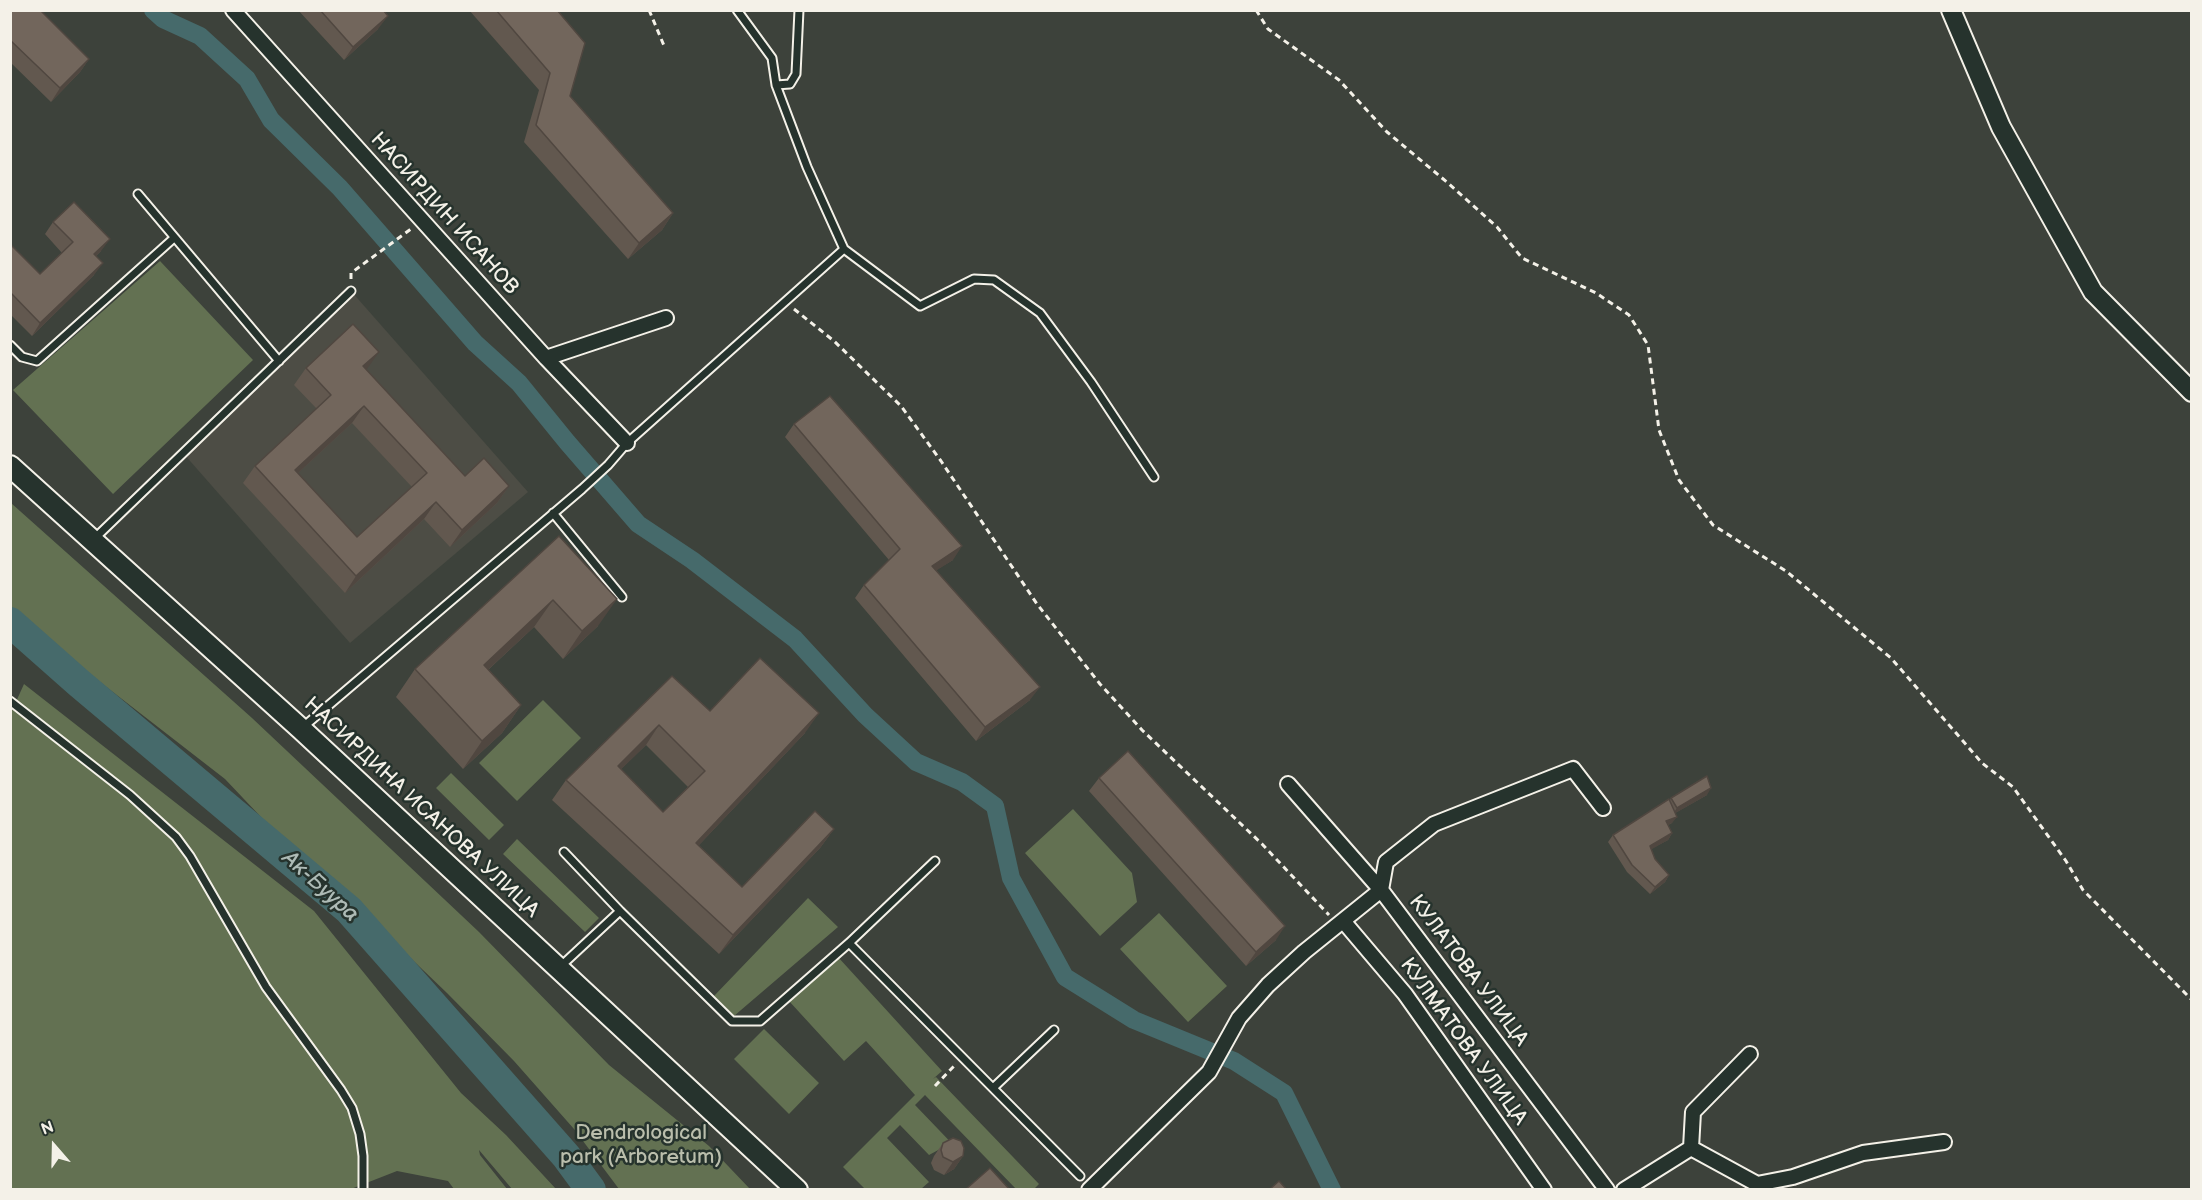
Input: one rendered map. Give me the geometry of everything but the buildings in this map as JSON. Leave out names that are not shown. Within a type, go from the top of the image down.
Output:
[{"type":"main road","name":"НАСИРДИНА ИСАНОВА УЛИЦА","points":[[10,466],[301,729],[797,1190]]},
{"type":"street","name":"НАСИРДИН ИСАНОВ","points":[[233,10],[546,358],[627,443]]},
{"type":"street","points":[[1951,10],[2001,127],[2093,292],[2192,392]]},
{"type":"street","points":[[546,358],[666,318]]},
{"type":"street","points":[[1089,1190],[1215,1064],[1239,1018],[1268,985],[1304,952],[1382,891],[1386,862],[1434,824],[1573,769],[1603,808]]},
{"type":"street","name":"КУЛАТОВА УЛИЦА","points":[[1288,784],[1382,891],[1607,1190]]},
{"type":"street","name":"КУЛМАТОВА УЛИЦА","points":[[1344,922],[1405,994],[1544,1190]]},
{"type":"street","points":[[1691,1149],[1694,1112],[1750,1054]]},
{"type":"street","points":[[1691,1149],[1758,1187],[1863,1153],[1944,1142]]},
{"type":"street","points":[[1624,1190],[1691,1149]]},
{"type":"lane","points":[[737,10],[771,58],[776,86],[807,167],[844,249],[920,306],[974,279],[994,280],[1040,313],[1091,382],[1154,477]]},
{"type":"lane","points":[[776,86],[790,84],[796,74],[799,10]]},
{"type":"lane","points":[[138,194],[279,361]]},
{"type":"lane","points":[[10,345],[22,357],[37,361],[174,238]]},
{"type":"lane","points":[[301,729],[582,489],[608,465],[627,443],[844,249]]},
{"type":"lane","points":[[93,540],[351,291]]},
{"type":"lane","points":[[553,513],[622,597]]},
{"type":"lane","points":[[10,701],[130,795],[176,837],[190,856],[266,987],[352,1108],[360,1134],[363,1156],[363,1190]]},
{"type":"lane","points":[[564,852],[620,911],[732,1021],[760,1021],[849,943],[935,861]]},
{"type":"lane","points":[[559,968],[620,911]]},
{"type":"lane","points":[[849,943],[1080,1176]]},
{"type":"lane","points":[[993,1088],[1054,1030]]},
{"type":"path","points":[[649,10],[665,48]]},
{"type":"path","points":[[1256,10],[1268,29],[1339,80],[1387,132],[1497,228],[1522,258],[1596,293],[1629,315],[1648,345],[1659,430],[1679,480],[1713,525],[1786,571],[1891,658],[1982,763],[2013,788],[2066,861],[2083,890],[2192,1000]]},
{"type":"path","points":[[351,291],[351,273],[403,235]]},
{"type":"path","points":[[786,302],[841,348],[901,406],[941,461],[1037,604],[1100,684],[1142,730],[1262,844],[1318,905],[1331,917],[1344,922]]},
{"type":"path","points":[[935,1086],[939,1079],[963,1057]]},
{"type":"shaded area","points":[[351,291],[528,492],[350,643],[183,453]]},
{"type":"green space","points":[[160,261],[253,360],[113,494],[13,390]]},
{"type":"green space","name":"Dendrological park (Arboretum)","points":[[11,503],[252,718],[479,932],[609,1065],[709,1146],[750,1189],[619,1189],[574,1129],[514,1061],[375,924],[313,872],[225,779],[11,613]]},
{"type":"green space","points":[[24,684],[314,911],[461,1093],[506,1135],[556,1189],[512,1189],[479,1150],[480,1155],[507,1189],[454,1189],[448,1181],[397,1171],[351,1189],[11,1190],[10,715]]},
{"type":"green space","points":[[543,700],[581,738],[517,801],[479,763]]},
{"type":"green space","points":[[451,773],[504,825],[489,840],[436,788]]},
{"type":"green space","points":[[1073,809],[1132,873],[1137,902],[1100,936],[1025,853]]},
{"type":"green space","points":[[517,839],[599,918],[585,932],[503,854]]},
{"type":"green space","points":[[808,898],[838,927],[734,1016],[714,996]]},
{"type":"green space","points":[[1159,913],[1227,986],[1188,1022],[1120,949]]},
{"type":"green space","points":[[838,957],[942,1071],[933,1079],[936,1077],[1039,1184],[1034,1189],[1016,1189],[925,1095],[915,1105],[962,1154],[942,1148],[929,1155],[900,1125],[887,1138],[929,1182],[921,1189],[865,1189],[843,1167],[915,1095],[866,1041],[844,1061],[789,1001]]},
{"type":"green space","points":[[764,1029],[819,1083],[789,1114],[734,1059]]},
{"type":"waterway","points":[[153,10],[163,19],[200,36],[247,79],[271,120],[340,188],[475,343],[519,383],[638,524],[692,560],[795,639],[865,715],[916,762],[962,782],[995,806],[1011,878],[1065,977],[1134,1020],[1234,1061],[1284,1093],[1332,1190]]},
{"type":"waterway","name":"Ак-Буура","points":[[10,622],[79,683],[349,910],[566,1156],[591,1190]]}]
